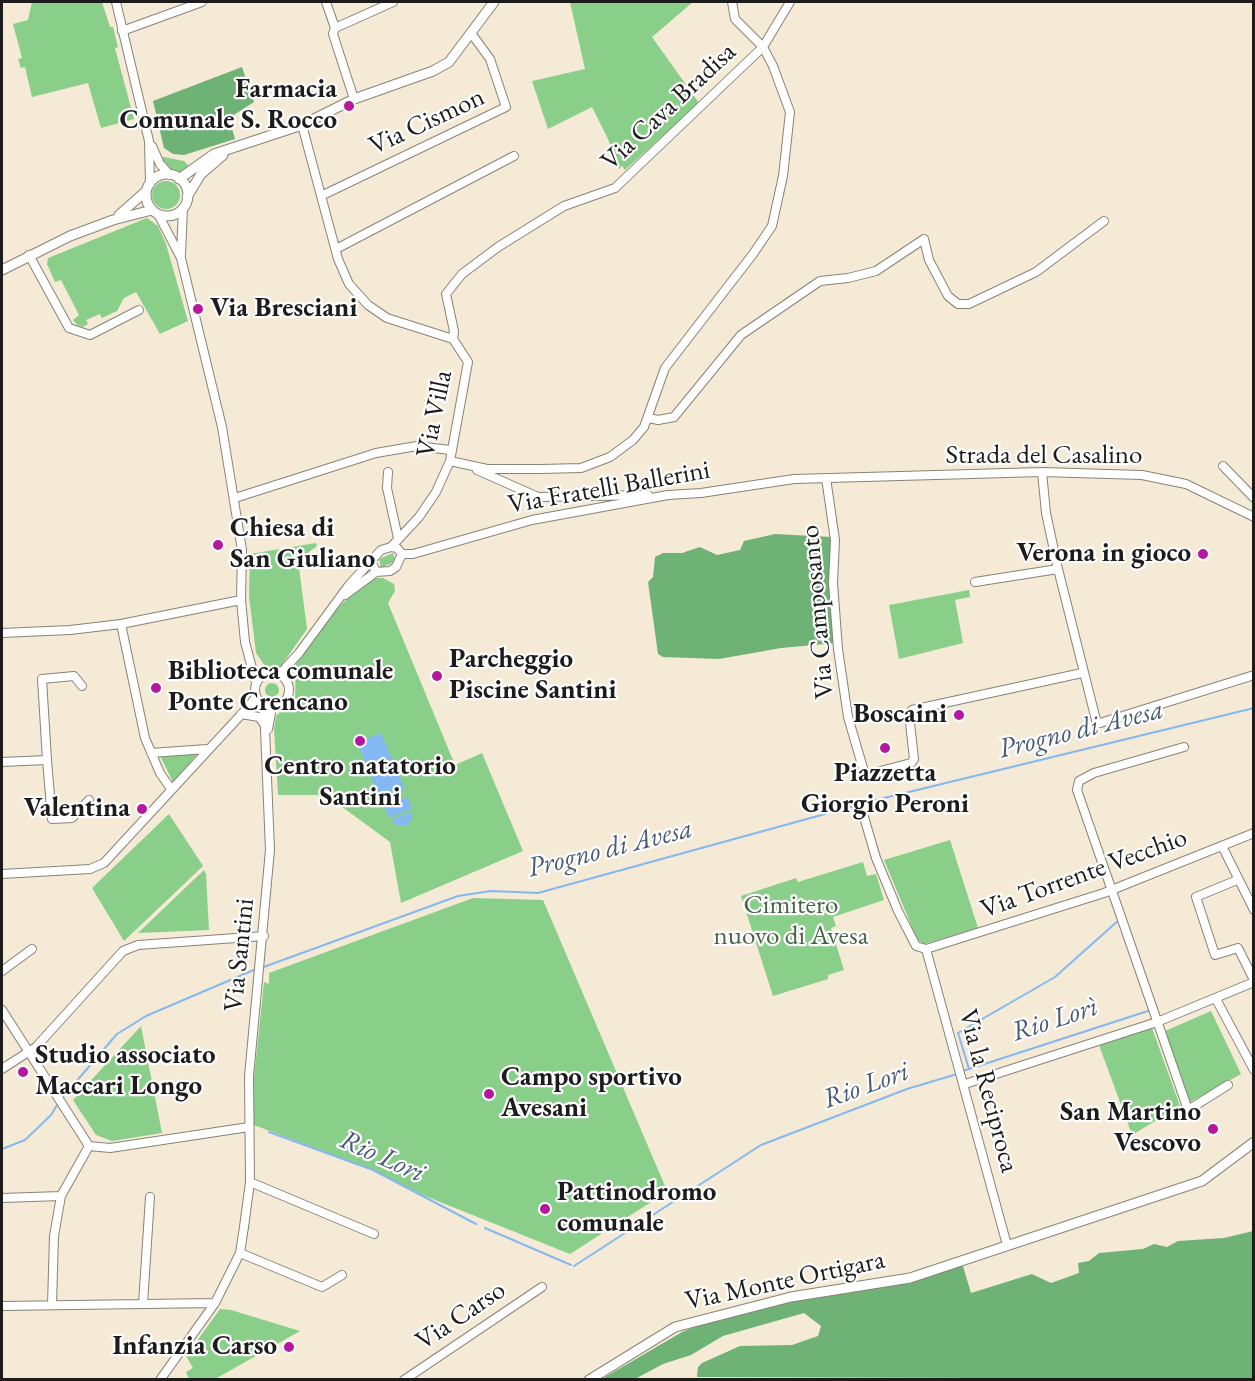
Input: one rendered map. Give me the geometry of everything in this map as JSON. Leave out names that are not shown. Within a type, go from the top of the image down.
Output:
[{"type":"street","points":[[116,2],[149,141],[160,164],[186,188],[187,197]]},
{"type":"street","points":[[122,31],[202,2]]},
{"type":"street","points":[[326,2],[335,28],[333,34],[354,99]]},
{"type":"street","points":[[335,28],[393,2]]},
{"type":"street","points":[[113,220],[156,177],[174,177],[209,156],[302,124],[354,99],[433,71],[449,62],[494,2]]},
{"type":"street","points":[[450,461],[487,469],[581,468],[610,457],[626,446],[644,427],[649,418],[665,368],[772,226],[783,176],[790,112],[774,66],[763,47],[735,19],[732,2]]},
{"type":"street","name":"Via Cava Bradisa","points":[[453,339],[454,331],[446,294],[462,274],[498,247],[564,206],[615,188],[763,47],[790,2]]},
{"type":"street","name":"Via Cismon","points":[[322,195],[506,108],[490,59],[471,33]]},
{"type":"street","name":"Via Villa","points":[[282,678],[337,602],[371,561],[381,550],[391,547],[429,503],[450,461],[450,450],[463,400],[468,362],[453,339],[387,318],[368,305],[349,284],[336,249],[302,124]]},
{"type":"street","points":[[149,141],[146,198],[182,258]]},
{"type":"street","points":[[182,258],[183,208],[187,197],[201,174],[232,148]]},
{"type":"street","points":[[336,249],[514,156]]},
{"type":"street","points":[[2,270],[30,255],[113,220],[155,212],[172,215],[183,208]]},
{"type":"street","points":[[649,418],[658,420],[674,417],[741,335],[820,281],[848,278],[876,271],[924,239],[929,260],[948,296],[958,304],[969,304],[1036,272],[1104,221]]},
{"type":"street","points":[[30,255],[61,317],[69,328],[80,334],[90,335],[139,310]]},
{"type":"street","name":"Via Santini","points":[[160,1380],[215,1303],[240,1252],[250,1182],[249,1076],[264,936],[270,850],[263,702],[250,663],[241,600],[242,550],[235,498],[222,427],[182,258]]},
{"type":"street","points":[[235,498],[376,453],[417,446],[450,450]]},
{"type":"street","points":[[468,466],[503,484],[538,497],[668,495]]},
{"type":"street","points":[[1223,466],[1254,498]]},
{"type":"street","name":"Via Villa","points":[[388,472],[387,488],[398,538]]},
{"type":"street","points":[[1042,472],[1046,513],[1058,569],[1082,673],[1097,724],[1254,675]]},
{"type":"street","name":"Strada del Casalino","points":[[826,478],[1100,472],[1168,479],[1186,484],[1254,517]]},
{"type":"street","name":"Via Fratelli Ballerini","points":[[402,554],[417,553],[532,520],[668,495],[701,493],[794,479],[826,478]]},
{"type":"street","name":"Via Camposanto","points":[[826,478],[835,540],[834,574],[838,649],[848,717],[865,775],[911,764],[914,759],[909,714],[912,710],[1082,673]]},
{"type":"street","points":[[391,547],[397,548],[402,554]]},
{"type":"street","name":"Via Villa","points":[[337,602],[376,572],[390,571],[396,567],[402,554]]},
{"type":"street","points":[[371,561],[376,572]]},
{"type":"street","points":[[975,582],[1058,569]]},
{"type":"street","points":[[2,633],[70,630],[121,624],[241,600]]},
{"type":"street","points":[[121,624],[151,753],[171,789]]},
{"type":"street","points":[[250,663],[265,675],[282,678]]},
{"type":"street","points":[[256,683],[265,675]]},
{"type":"street","points":[[82,687],[74,676],[42,679],[52,819],[72,818],[89,800]]},
{"type":"street","name":"Via Santini","points":[[263,702],[279,705],[287,697],[288,686],[282,678]]},
{"type":"street","points":[[2,874],[90,868],[105,863],[241,714],[250,705],[263,702]]},
{"type":"street","name":"Via Santini","points":[[263,702],[266,733]]},
{"type":"street","points":[[241,714],[259,717],[264,724]]},
{"type":"street","points":[[1184,747],[1094,773],[1077,784],[1077,790],[1188,1110],[1228,1085]]},
{"type":"street","points":[[151,753],[207,749]]},
{"type":"street","points":[[2,762],[47,760]]},
{"type":"street","points":[[864,817],[876,858],[898,911],[916,946],[926,949]]},
{"type":"street","name":"Via Torrente Vecchio","points":[[926,949],[1113,889],[1254,833]]},
{"type":"street","points":[[1222,846],[1254,910]]},
{"type":"street","points":[[964,1079],[1157,1022],[1254,981],[1238,948],[1215,955],[1196,897],[1237,880]]},
{"type":"street","points":[[2,1069],[33,1049],[123,951],[138,945],[264,936]]},
{"type":"street","points":[[2,971],[32,949]]},
{"type":"street","name":"Via la Reciproca","points":[[926,949],[993,1189],[1004,1246]]},
{"type":"street","points":[[1216,999],[1254,1070]]},
{"type":"street","points":[[2,1010],[33,1049],[56,1093],[89,1146]]},
{"type":"street","points":[[89,1146],[110,1148],[249,1128]]},
{"type":"street","name":"Via Monte Ortigara","points":[[589,1380],[675,1327],[792,1297],[910,1278],[1202,1181],[1254,1142]]},
{"type":"street","points":[[52,1305],[54,1236],[61,1196],[89,1146]]},
{"type":"street","points":[[250,1182],[374,1234]]},
{"type":"street","points":[[2,1197],[61,1196]]},
{"type":"street","points":[[143,1304],[150,1197]]},
{"type":"street","points":[[240,1252],[322,1287],[342,1275]]},
{"type":"street","name":"Via Carso","points":[[404,1380],[542,1287]]},
{"type":"street","points":[[2,1306],[215,1303]]},
{"type":"green space","points":[[32,2],[102,2],[110,27],[113,27],[118,47],[115,48],[134,119],[101,128],[88,83],[32,97],[25,67],[21,68],[18,59],[22,58],[13,24],[28,20]]},
{"type":"green space","points":[[570,2],[693,2],[652,37],[699,103],[625,170],[622,166],[619,169],[608,139],[592,107],[548,129],[532,81],[585,69]]},
{"type":"green space","points":[[242,67],[254,102],[229,118],[235,139],[184,155],[173,154],[164,148],[153,101]]},
{"type":"green space","points":[[164,157],[184,161],[191,168],[182,172],[172,172],[160,159]]},
{"type":"green space","points":[[166,181],[176,185],[180,195],[176,205],[166,209],[156,205],[152,195],[156,185]]},
{"type":"green space","points":[[147,218],[158,226],[166,244],[188,321],[160,334],[136,292],[124,298],[117,311],[102,318],[100,314],[86,320],[88,324],[83,327],[77,325],[73,320],[79,315],[61,280],[55,282],[47,264],[48,258]]},
{"type":"green space","points":[[775,534],[832,537],[835,643],[781,648],[719,659],[663,657],[658,654],[648,582],[653,577],[655,557],[663,553],[682,553],[700,547],[717,555],[740,550],[744,541]]},
{"type":"green space","points":[[316,543],[317,546],[298,560],[307,629],[279,669],[265,666],[256,653],[249,596],[250,554]]},
{"type":"green space","points":[[393,553],[396,561],[381,568],[379,559]]},
{"type":"green space","name":"Centro natatorio Santini","points":[[376,578],[383,578],[394,584],[395,591],[388,603],[455,765],[482,753],[523,851],[401,903],[390,842],[326,795],[278,795],[274,729],[276,716],[295,698],[296,663],[337,609],[354,591]]},
{"type":"green space","points":[[969,590],[970,597],[955,600],[963,643],[899,659],[889,605]]},
{"type":"green space","points":[[272,683],[277,685],[279,690],[277,695],[272,697],[267,695],[265,690],[267,685]]},
{"type":"green space","points":[[200,751],[173,782],[159,754]]},
{"type":"green space","points":[[169,814],[203,866],[124,941],[92,888]]},
{"type":"green space","points":[[950,840],[978,928],[924,944],[917,939],[884,860]]},
{"type":"green space","name":"Cimitero nuovo di Avesa","points":[[863,862],[867,876],[876,874],[884,900],[833,917],[836,926],[831,928],[844,970],[828,975],[828,979],[773,996],[741,896],[796,878],[798,882]]},
{"type":"green space","points":[[204,870],[209,930],[138,933]]},
{"type":"green space","name":"Campo sportivo Avesani","points":[[473,898],[543,900],[665,1186],[662,1195],[570,1254],[425,1196],[373,1170],[254,1125],[254,1078],[264,982],[269,984],[269,973]]},
{"type":"green space","points":[[1211,1011],[1241,1074],[1190,1102],[1165,1031]]},
{"type":"green space","points":[[141,1026],[162,1133],[112,1141],[96,1135],[73,1100]]},
{"type":"green space","points":[[1152,1028],[1180,1106],[1132,1135],[1099,1045]]},
{"type":"green space","points":[[1253,1231],[1253,1379],[697,1377],[698,1367],[702,1363],[740,1346],[792,1345],[818,1336],[821,1326],[804,1313],[723,1336],[691,1355],[663,1364],[635,1379],[600,1380],[682,1332],[711,1321],[795,1300],[962,1263],[971,1293],[1032,1274],[1051,1283],[1079,1273],[1078,1263],[1089,1261],[1099,1253],[1143,1249],[1154,1244],[1167,1247],[1178,1241],[1224,1238]]},
{"type":"green space","points":[[220,1309],[231,1310],[300,1331],[215,1379],[189,1379],[186,1372],[193,1368],[186,1356]]},
{"type":"water","points":[[381,733],[405,790],[381,800],[357,743]]},
{"type":"water","points":[[408,797],[412,808],[389,818],[384,807]]},
{"type":"water","points":[[412,811],[411,820],[407,825],[397,826],[391,820]]},
{"type":"waterway","name":"Progno di Avesa","points":[[261,968],[458,896],[491,891],[538,893],[876,800],[1254,708]]},
{"type":"waterway","name":"Rio Lori","points":[[962,1071],[969,1069],[958,1033],[1055,977],[1120,919]]},
{"type":"waterway","name":"Progno di Avesa","points":[[62,1098],[117,1034],[146,1016],[256,969]]},
{"type":"waterway","name":"Rio Lorì","points":[[969,1069],[1151,1010]]},
{"type":"waterway","name":"Rio Lori","points":[[574,1266],[761,1145],[907,1089],[957,1074]]},
{"type":"waterway","name":"Progno di Avesa","points":[[2,1149],[25,1140],[51,1115],[59,1102]]},
{"type":"waterway","name":"Rio Lori","points":[[269,1132],[373,1170],[476,1224]]},
{"type":"waterway","name":"Rio Lori","points":[[485,1228],[571,1265]]},
{"type":"place","name":"Farmacia Comunale S. Rocco","points":[[349,106]]},
{"type":"place","name":"Via Bresciani","points":[[198,309]]},
{"type":"place","name":"Chiesa di San Giuliano","points":[[218,545]]},
{"type":"place","name":"Verona in gioco","points":[[1203,554]]},
{"type":"place","name":"Parcheggio Piscine Santini","points":[[437,676]]},
{"type":"place","name":"Biblioteca comunale Ponte Crencano","points":[[156,688]]},
{"type":"place","name":"Boscaini","points":[[959,715]]},
{"type":"place","name":"Centro natatorio Santini","points":[[360,741]]},
{"type":"place","name":"Piazzetta Giorgio Peroni","points":[[885,748]]},
{"type":"place","name":"Valentina","points":[[142,809]]},
{"type":"place","name":"Studio associato Maccari Longo","points":[[23,1072]]},
{"type":"place","name":"Campo sportivo Avesani","points":[[489,1094]]},
{"type":"place","name":"San Martino Vescovo","points":[[1213,1129]]},
{"type":"place","name":"Pattinodromo comunale","points":[[545,1209]]},
{"type":"place","name":"Infanzia Carso","points":[[289,1347]]}]
